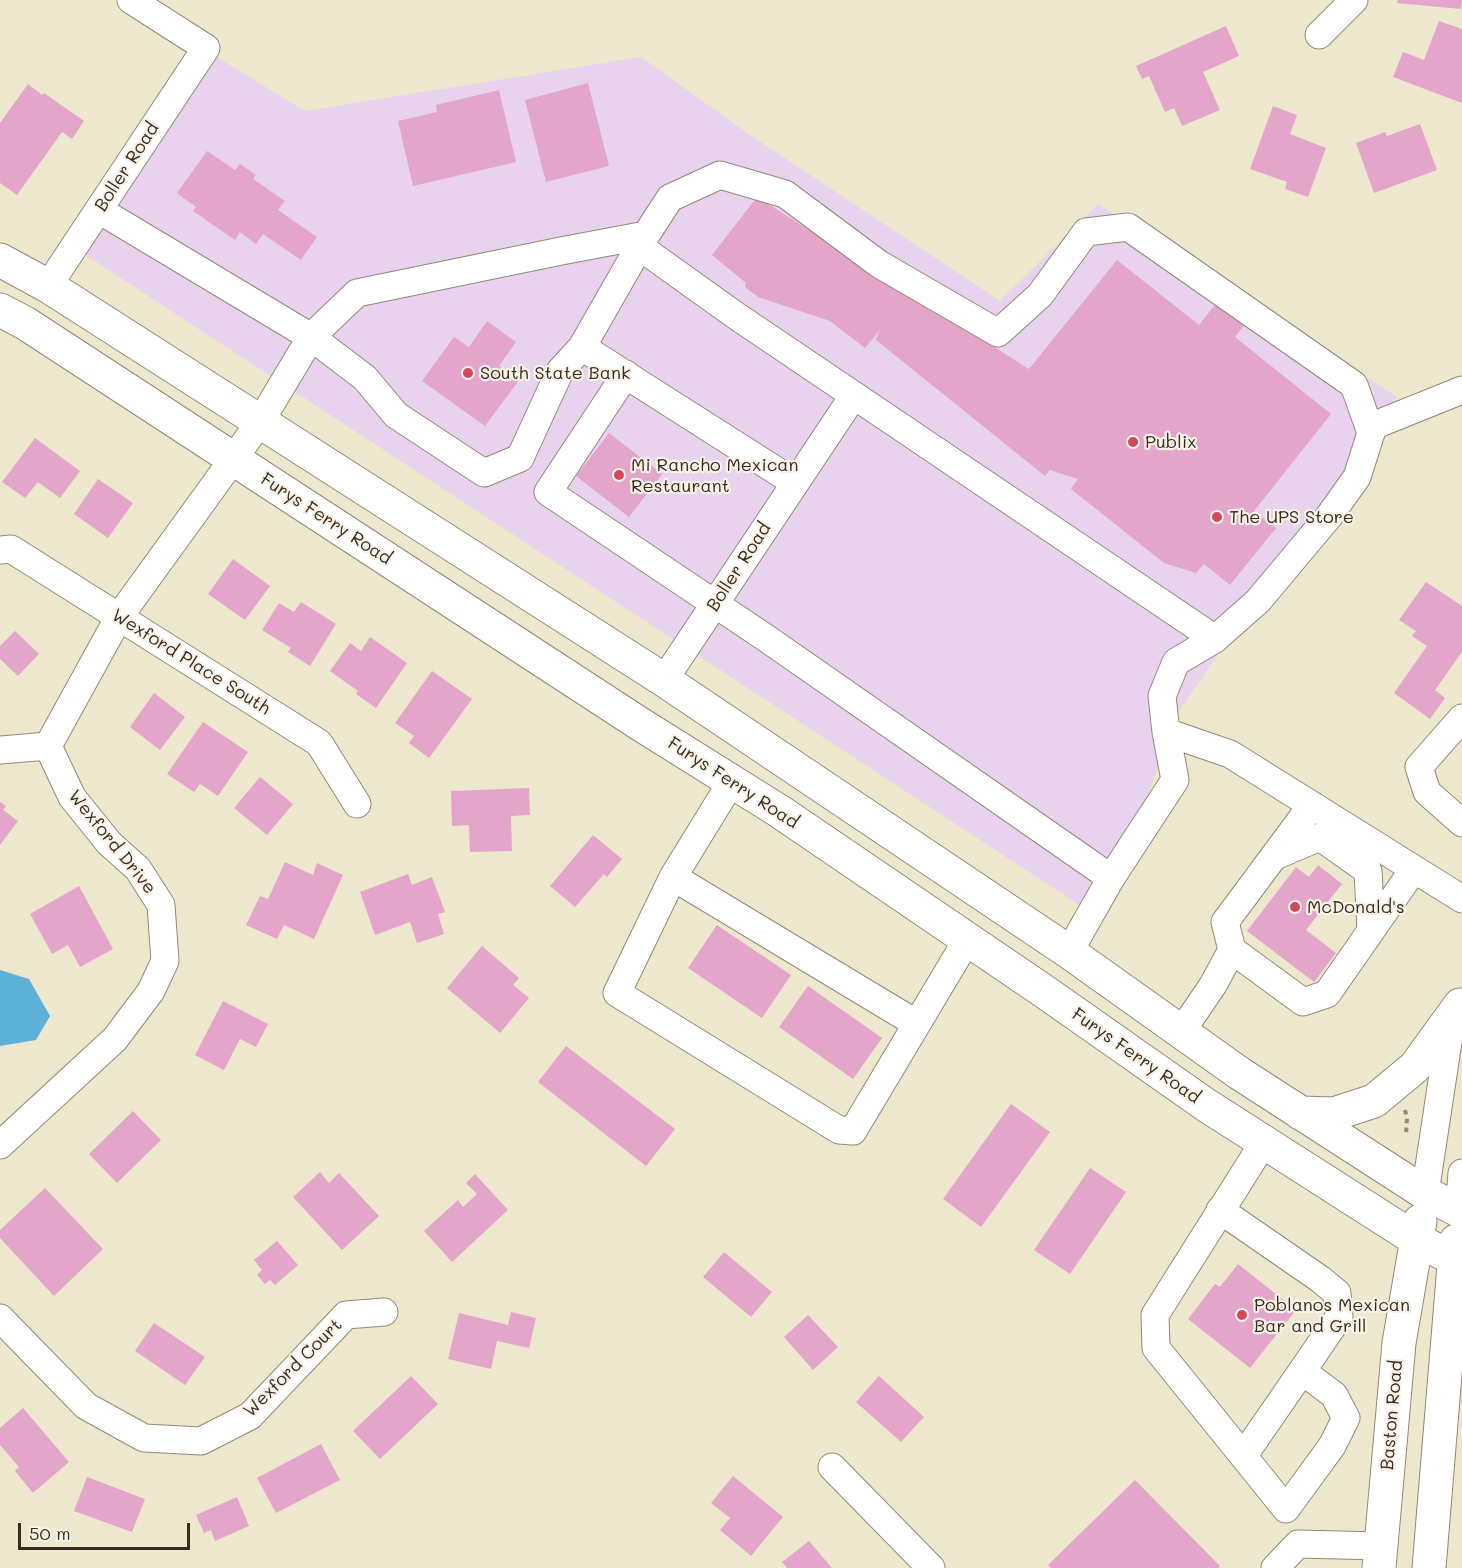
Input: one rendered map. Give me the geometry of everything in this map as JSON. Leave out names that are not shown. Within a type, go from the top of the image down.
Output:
[{"type":"main road","points":[[0,260],[48,286],[664,680],[1069,952],[1239,1073],[1425,1192],[1460,1211],[1458,1261],[1442,1409],[1429,1568]]},
{"type":"main road","name":"Furys Ferry Road","points":[[0,310],[25,323],[640,724],[732,781],[1045,992],[1206,1105],[1417,1240],[1458,1261]]},
{"type":"main road","points":[[1300,1113],[1334,1114],[1374,1101],[1415,1067],[1461,1002]]},
{"type":"main road","name":"Baston Road","points":[[1380,1557],[1399,1343],[1425,1192]]},
{"type":"main road","points":[[1442,1409],[1462,1372]]},
{"type":"street","name":"Boller Road","points":[[48,286],[206,48],[131,0]]},
{"type":"street","points":[[1319,35],[1354,0]]},
{"type":"street","points":[[99,210],[311,337],[365,378],[396,415],[484,473],[520,458],[560,371],[582,347],[670,198],[720,175],[785,194],[879,264],[998,333],[1040,295],[1086,232],[1128,227],[1353,385],[1371,433],[1357,477],[1329,515],[1258,601],[1215,639],[1176,662],[1162,696],[1175,780],[1111,878],[1069,952]]},
{"type":"street","points":[[0,750],[48,746],[118,617],[260,422],[311,337],[357,293],[561,251],[643,241],[735,315],[1215,639]]},
{"type":"street","points":[[582,347],[794,482]]},
{"type":"street","points":[[626,374],[548,492],[715,604],[1111,878]]},
{"type":"street","points":[[1370,427],[1462,390]]},
{"type":"street","name":"Boller Road","points":[[664,680],[854,395]]},
{"type":"street","name":"Wexford Place South","points":[[0,550],[11,549],[319,743],[357,804]]},
{"type":"street","points":[[1462,718],[1419,767],[1427,792],[1462,823]]},
{"type":"street","points":[[1166,732],[1230,754],[1462,899]]},
{"type":"street","name":"Wexford Drive","points":[[0,1144],[115,1039],[151,991],[165,961],[161,905],[138,869],[109,843],[72,797],[48,746]]},
{"type":"street","points":[[732,781],[673,877],[616,993],[839,1130],[853,1131],[968,940]]},
{"type":"street","points":[[1312,805],[1225,922],[1232,950],[1303,1002],[1327,994],[1414,869]]},
{"type":"street","points":[[1274,856],[1320,837],[1368,871],[1371,931]]},
{"type":"street","points":[[673,877],[917,1024]]},
{"type":"street","points":[[1180,1032],[1213,985],[1232,950]]},
{"type":"street","points":[[1425,1192],[1448,1042],[1461,1002]]},
{"type":"street","points":[[1264,1142],[1155,1315],[1156,1348],[1286,1509],[1298,1544]]},
{"type":"street","points":[[1460,1211],[1462,1173]]},
{"type":"street","points":[[1220,1210],[1320,1278],[1336,1293],[1339,1317],[1244,1455]]},
{"type":"street","name":"Wexford Court","points":[[0,1318],[86,1406],[144,1437],[201,1441],[250,1416],[346,1315],[384,1312]]},
{"type":"street","points":[[1286,1509],[1332,1446],[1346,1418],[1334,1395],[1302,1371]]},
{"type":"street","points":[[832,1467],[931,1568]]},
{"type":"street","points":[[1298,1544],[1380,1557]]},
{"type":"street","points":[[1275,1568],[1298,1544]]},
{"type":"path","points":[[1402,1101],[1407,1118],[1406,1135]]},
{"type":"shaded area","points":[[213,55],[305,111],[641,57],[747,133],[1000,301],[1098,204],[1397,397],[1179,711],[1101,919],[81,252]]},
{"type":"water","points":[[0,970],[29,979],[50,1016],[36,1040],[0,1046]]},
{"type":"building","points":[[1398,0],[1462,0],[1461,9],[1397,3]]},
{"type":"building","points":[[1439,21],[1462,29],[1462,103],[1393,77],[1403,52],[1424,60]]},
{"type":"building","points":[[1226,26],[1239,56],[1203,72],[1220,110],[1182,126],[1174,108],[1165,112],[1149,76],[1142,79],[1136,66]]},
{"type":"building","points":[[588,83],[609,166],[546,182],[525,100]]},
{"type":"building","points":[[28,84],[84,121],[72,139],[62,132],[17,195],[0,183],[0,123]]},
{"type":"building","points":[[499,90],[516,162],[413,186],[398,121],[437,112],[436,105]]},
{"type":"building","points":[[1273,106],[1297,115],[1290,134],[1326,148],[1308,197],[1285,189],[1287,182],[1250,169]]},
{"type":"building","points":[[1420,124],[1437,170],[1374,193],[1356,143],[1385,132],[1387,136]]},
{"type":"building","points":[[207,151],[235,170],[240,164],[256,175],[253,179],[285,201],[278,210],[317,237],[301,260],[263,234],[256,244],[240,232],[235,240],[193,211],[196,207],[177,193]]},
{"type":"building","points":[[757,197],[1029,369],[1117,260],[1199,325],[1221,297],[1249,319],[1235,337],[1331,414],[1254,511],[1276,528],[1230,585],[1204,564],[1196,573],[1164,563],[1071,489],[1078,479],[1050,470],[1045,476],[876,340],[880,330],[865,348],[830,321],[758,297],[745,287],[746,283],[712,255]]},
{"type":"building","name":"South State Bank","points":[[487,321],[516,342],[499,366],[519,380],[485,426],[422,381],[454,337],[469,347]]},
{"type":"building","name":"Mi Rancho Mexican Restaurant","points":[[609,433],[662,474],[629,517],[576,476]]},
{"type":"building","points":[[35,438],[80,471],[60,498],[38,482],[25,498],[2,482]]},
{"type":"building","points":[[98,479],[133,503],[108,538],[74,514]]},
{"type":"building","points":[[233,559],[270,586],[245,620],[208,594]]},
{"type":"building","points":[[1426,582],[1462,606],[1462,652],[1435,690],[1445,698],[1430,719],[1394,693],[1427,646],[1412,636],[1416,631],[1399,620]]},
{"type":"building","points":[[301,602],[336,624],[310,666],[288,652],[291,648],[262,630],[279,603],[294,612]]},
{"type":"building","points":[[15,631],[39,654],[18,676],[0,659],[0,646]]},
{"type":"building","points":[[370,637],[407,663],[376,708],[356,694],[358,691],[330,671],[350,643],[361,651]]},
{"type":"building","points":[[432,671],[472,699],[429,758],[409,743],[414,736],[395,723]]},
{"type":"building","points":[[154,693],[185,717],[160,750],[130,727]]},
{"type":"building","points":[[203,722],[248,752],[218,796],[200,784],[194,792],[167,774]]},
{"type":"building","points":[[260,777],[293,804],[267,835],[234,808]]},
{"type":"building","points":[[529,788],[530,815],[511,816],[512,851],[470,852],[469,825],[452,826],[451,791]]},
{"type":"building","points":[[0,802],[6,806],[3,810],[18,821],[0,845]]},
{"type":"building","points":[[593,835],[622,859],[607,877],[604,874],[575,907],[550,886]]},
{"type":"building","points":[[285,862],[313,875],[317,863],[343,875],[314,939],[284,925],[277,939],[246,925],[260,896],[268,899]]},
{"type":"building","name":"McDonald's","points":[[1318,865],[1342,884],[1306,930],[1336,953],[1314,982],[1247,931],[1296,867],[1309,877]]},
{"type":"building","points":[[408,874],[412,885],[432,877],[445,912],[438,914],[444,934],[417,943],[410,922],[375,935],[360,892]]},
{"type":"building","points":[[79,886],[113,949],[80,967],[68,945],[52,954],[30,914]]},
{"type":"building","points":[[717,925],[791,975],[762,1018],[688,968]]},
{"type":"building","points":[[482,946],[519,978],[513,985],[529,998],[500,1033],[447,988]]},
{"type":"building","points":[[808,986],[882,1038],[853,1079],[779,1027]]},
{"type":"building","points":[[223,1001],[268,1024],[256,1047],[240,1039],[224,1070],[195,1055]]},
{"type":"building","points":[[566,1046],[675,1129],[646,1166],[538,1082]]},
{"type":"building","points":[[1011,1104],[1050,1132],[981,1227],[943,1199]]},
{"type":"building","points":[[133,1111],[161,1140],[117,1183],[89,1154]]},
{"type":"building","points":[[1090,1168],[1126,1192],[1070,1274],[1034,1250]]},
{"type":"building","points":[[320,1172],[329,1183],[339,1173],[379,1216],[342,1250],[293,1197]]},
{"type":"building","points":[[475,1174],[508,1210],[452,1262],[424,1231],[458,1200],[463,1207],[477,1194],[466,1183]]},
{"type":"building","points":[[45,1188],[103,1249],[54,1296],[0,1238],[0,1230]]},
{"type":"building","points":[[277,1241],[298,1265],[275,1285],[270,1280],[265,1284],[257,1275],[262,1270],[254,1260]]},
{"type":"building","points":[[724,1252],[772,1292],[751,1317],[703,1277]]},
{"type":"building","name":"Poblanos Mexican Bar and Grill","points":[[1238,1264],[1296,1310],[1250,1368],[1188,1319],[1215,1284],[1220,1287]]},
{"type":"building","points":[[511,1312],[536,1318],[529,1348],[497,1341],[491,1369],[448,1359],[459,1313],[508,1325]]},
{"type":"building","points":[[808,1315],[838,1347],[813,1370],[784,1337]]},
{"type":"building","points":[[154,1323],[205,1357],[185,1385],[135,1351]]},
{"type":"building","points":[[411,1376],[438,1404],[380,1459],[353,1431]]},
{"type":"building","points":[[879,1376],[924,1417],[901,1442],[856,1402]]},
{"type":"building","points":[[23,1408],[69,1462],[33,1493],[15,1471],[19,1467],[0,1445],[0,1428]]},
{"type":"building","points":[[321,1444],[340,1480],[276,1513],[257,1478]]},
{"type":"building","points":[[733,1476],[783,1517],[751,1556],[720,1530],[730,1518],[711,1503]]},
{"type":"building","points":[[87,1477],[145,1499],[132,1532],[74,1511]]},
{"type":"building","points":[[1135,1480],[1220,1566],[1218,1568],[1051,1568],[1048,1565]]},
{"type":"building","points":[[237,1497],[249,1526],[215,1541],[211,1530],[204,1533],[196,1515]]},
{"type":"building","points":[[809,1541],[832,1568],[787,1568],[782,1562]]},
{"type":"place","name":"South State Bank","points":[[468,373]]},
{"type":"place","name":"Publix","points":[[1133,442]]},
{"type":"place","name":"Mi Rancho Mexican Restaurant","points":[[619,475]]},
{"type":"place","name":"The UPS Store","points":[[1217,517]]},
{"type":"place","name":"McDonald's","points":[[1295,907]]},
{"type":"place","name":"Poblanos Mexican Bar and Grill","points":[[1242,1315]]}]
